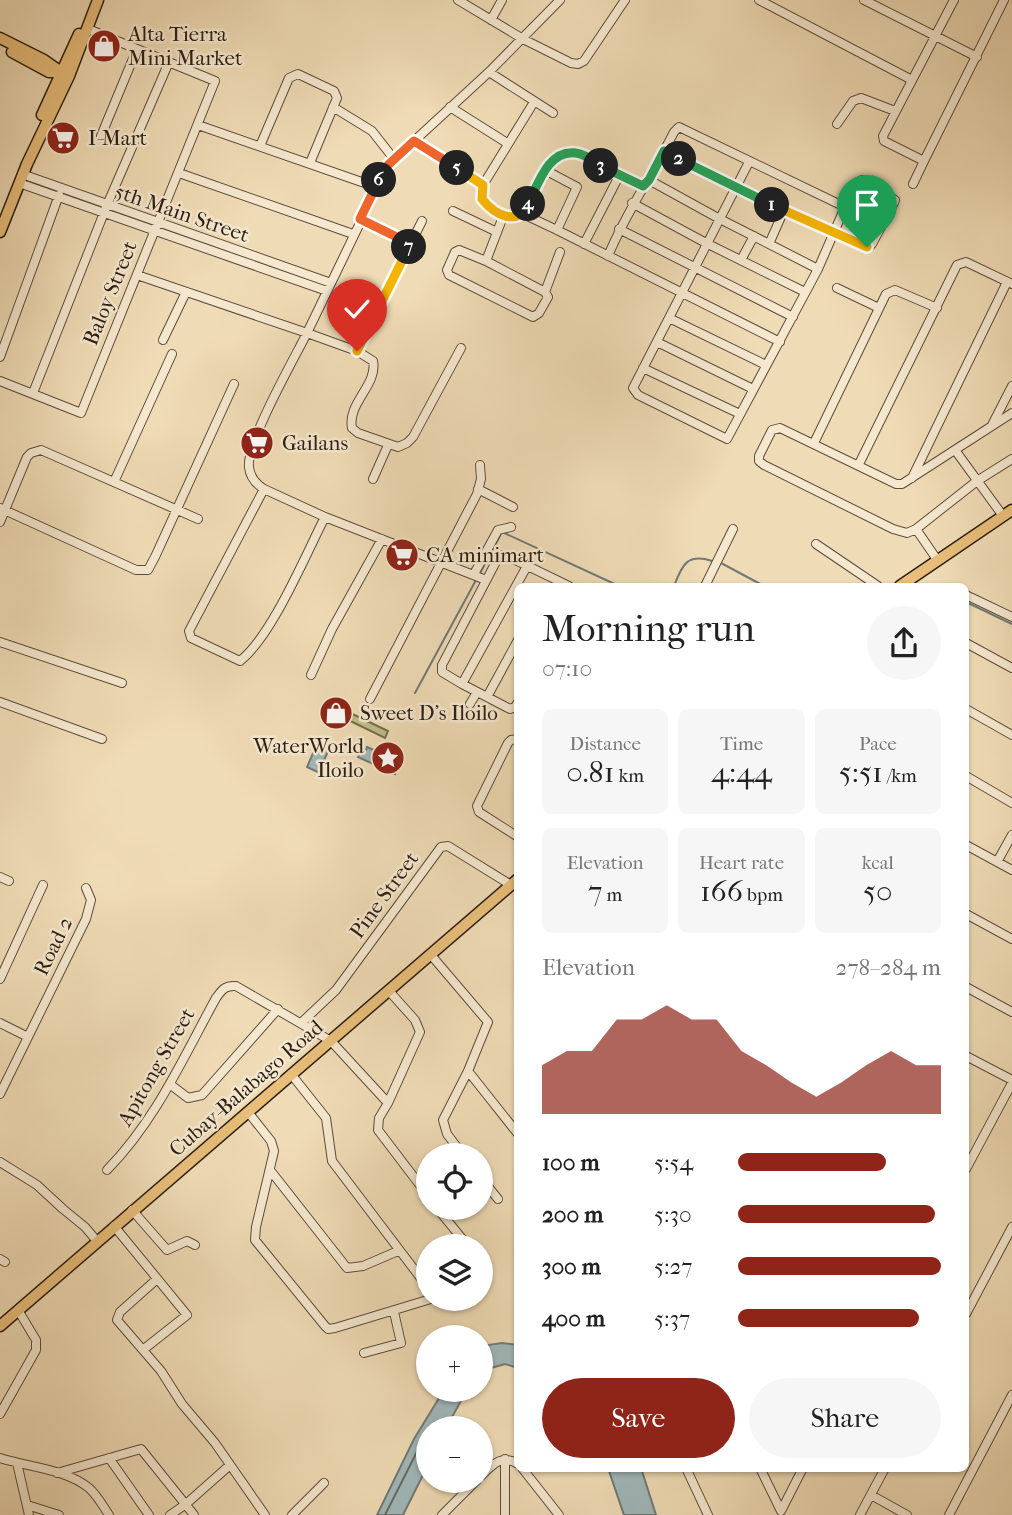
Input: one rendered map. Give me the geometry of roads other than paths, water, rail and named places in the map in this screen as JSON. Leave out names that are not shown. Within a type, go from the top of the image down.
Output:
[{"type":"main road","points":[[0,232],[42,116],[88,29],[97,0]]},
{"type":"main road","points":[[65,74],[97,0]]},
{"type":"main road","points":[[0,38],[65,74]]},
{"type":"main road","points":[[0,45],[49,72],[65,74]]},
{"type":"main road","points":[[905,583],[1007,513]]},
{"type":"main road","name":"Cubay-Balabago Road","points":[[0,1326],[514,882]]},
{"type":"street","points":[[458,0],[523,39],[578,64],[584,61],[625,0]]},
{"type":"street","points":[[491,20],[502,0]]},
{"type":"street","points":[[480,577],[325,517],[264,489],[251,474],[249,457],[251,446],[382,174],[394,159],[489,72],[560,0]]},
{"type":"street","points":[[759,0],[912,80]]},
{"type":"street","points":[[864,0],[977,57]]},
{"type":"street","points":[[924,161],[884,141],[883,136],[954,0]]},
{"type":"street","points":[[913,184],[1004,0]]},
{"type":"street","name":"Baloy Street","points":[[33,393],[81,413],[215,81],[88,29]]},
{"type":"street","points":[[101,136],[137,49]]},
{"type":"street","points":[[0,381],[33,393],[105,210],[169,62]]},
{"type":"street","points":[[489,72],[553,113]]},
{"type":"street","points":[[260,146],[289,78],[298,74],[334,91],[337,98],[310,163]]},
{"type":"street","points":[[837,124],[853,101],[861,98],[895,111]]},
{"type":"street","points":[[534,102],[483,185],[482,199],[491,208],[513,218],[523,214],[545,170],[558,156],[576,153],[619,176],[646,183],[818,269]]},
{"type":"street","points":[[333,107],[372,131],[394,159]]},
{"type":"street","points":[[450,107],[508,143]]},
{"type":"street","points":[[198,125],[376,187]]},
{"type":"street","points":[[608,256],[632,204],[674,132],[682,127],[749,162],[883,224]]},
{"type":"street","points":[[414,141],[483,185]]},
{"type":"street","points":[[664,151],[734,188],[834,232],[869,247],[895,200],[862,180],[858,182],[845,207],[834,232],[818,269],[780,342],[729,437],[722,438],[635,393],[634,388],[693,267],[718,218],[734,188],[749,162]]},
{"type":"street","points":[[545,170],[578,187],[557,230]]},
{"type":"street","points":[[179,173],[353,234]]},
{"type":"street","name":"5th Main Street","points":[[22,174],[59,193],[105,210],[329,287]]},
{"type":"street","points":[[584,244],[619,176]]},
{"type":"street","points":[[0,357],[59,193]]},
{"type":"street","points":[[632,204],[806,292]]},
{"type":"street","points":[[769,244],[784,210]]},
{"type":"street","points":[[453,211],[497,232]]},
{"type":"street","points":[[523,214],[780,342]]},
{"type":"street","points":[[486,261],[503,215]]},
{"type":"street","points":[[360,219],[411,244]]},
{"type":"street","points":[[357,351],[422,221]]},
{"type":"street","points":[[619,229],[793,317]]},
{"type":"street","points":[[741,260],[754,236]]},
{"type":"street","points":[[459,250],[486,261],[545,292],[548,297],[540,313],[533,317],[449,275],[447,270],[455,252],[459,250]]},
{"type":"street","points":[[545,292],[560,252]]},
{"type":"street","points":[[859,464],[957,265],[966,262],[1010,283],[912,478]]},
{"type":"street","points":[[137,275],[307,332],[357,351],[373,361],[374,366],[351,416],[352,428],[388,445],[400,447],[413,437],[461,348]]},
{"type":"street","points":[[837,288],[879,308]]},
{"type":"street","points":[[814,443],[886,294],[895,290],[937,308]]},
{"type":"street","points":[[163,340],[186,292]]},
{"type":"street","points":[[669,318],[766,365]]},
{"type":"street","points":[[657,342],[753,389]]},
{"type":"street","points":[[114,482],[172,354]]},
{"type":"street","points":[[643,368],[740,414]]},
{"type":"street","points":[[2,509],[143,571],[151,566],[234,384]]},
{"type":"street","points":[[992,425],[1012,386]]},
{"type":"street","points":[[1012,413],[902,484],[896,484],[784,429],[772,430],[761,452],[760,461],[901,532],[916,529],[977,481],[1012,459]]},
{"type":"street","points":[[373,480],[388,445]]},
{"type":"street","points":[[0,522],[2,509],[27,457],[41,450],[198,519]]},
{"type":"street","points":[[955,450],[977,481],[1007,513]]},
{"type":"street","points":[[370,699],[478,489],[481,479],[480,465]]},
{"type":"street","points":[[264,489],[189,631],[191,638],[235,659],[240,661],[246,656],[262,634],[325,517]]},
{"type":"street","points":[[478,489],[513,507]]},
{"type":"street","points":[[511,527],[498,530],[442,671],[487,697],[512,709],[514,707]]},
{"type":"street","points":[[706,583],[733,529]]},
{"type":"street","points":[[916,529],[938,561]]},
{"type":"street","points":[[311,675],[332,629],[382,539]]},
{"type":"street","points":[[816,544],[874,583]]},
{"type":"street","points":[[480,577],[502,555],[527,566],[549,582]]},
{"type":"street","points":[[518,583],[527,566]]},
{"type":"street","points":[[462,684],[514,590]]},
{"type":"street","points":[[969,596],[1012,617]]},
{"type":"street","points":[[0,642],[122,683]]},
{"type":"street","points":[[969,645],[1012,668]]},
{"type":"street","points":[[487,697],[514,647]]},
{"type":"street","points":[[470,704],[477,692]]},
{"type":"street","points":[[0,702],[102,739]]},
{"type":"street","points":[[969,711],[1012,735]]},
{"type":"street","points":[[514,740],[508,743],[477,806],[479,811],[514,833]]},
{"type":"street","points":[[969,778],[1012,803]]},
{"type":"street","points":[[996,862],[1012,835]]},
{"type":"street","name":"Pine Street","points":[[301,1023],[336,990],[441,847],[448,846],[514,882]]},
{"type":"street","points":[[969,847],[1012,870]]},
{"type":"street","points":[[0,979],[43,885]]},
{"type":"street","name":"Road 2","points":[[0,1094],[86,919],[91,904],[86,888]]},
{"type":"street","points":[[969,916],[1012,939]]},
{"type":"street","points":[[431,955],[488,1022],[468,1071],[443,1119],[447,1134],[454,1143]]},
{"type":"street","name":"Apitong Street","points":[[107,1170],[136,1138],[171,1085],[216,998],[229,985],[236,986],[278,1009]]},
{"type":"street","points":[[969,989],[1012,1012]]},
{"type":"street","points":[[389,991],[415,1020],[421,1032],[379,1118],[378,1130],[416,1180]]},
{"type":"street","points":[[171,1085],[188,1098],[202,1095],[278,1009],[331,1041],[388,1103]]},
{"type":"street","points":[[0,1023],[28,1037]]},
{"type":"street","points":[[969,1058],[1012,1082],[969,1162]]},
{"type":"street","points":[[468,1071],[514,1129]]},
{"type":"street","points":[[291,1074],[326,1118],[332,1161],[416,1273]]},
{"type":"street","points":[[248,1112],[273,1145],[255,1240],[328,1329],[416,1304]]},
{"type":"street","points":[[0,1162],[37,1185],[85,1227],[96,1241]]},
{"type":"street","points":[[270,1170],[348,1268],[363,1266],[398,1251]]},
{"type":"street","points":[[493,1193],[498,1199]]},
{"type":"street","points":[[132,1210],[167,1250],[187,1241],[195,1245]]},
{"type":"street","points":[[447,1220],[458,1234]]},
{"type":"street","points":[[114,1226],[187,1315],[144,1349]]},
{"type":"street","points":[[969,1308],[1012,1227]]},
{"type":"street","points":[[157,1279],[117,1320],[162,1371],[182,1404],[265,1515]]},
{"type":"street","points":[[0,1414],[36,1350],[36,1340],[18,1310]]},
{"type":"street","points":[[364,1353],[401,1343],[394,1312]]},
{"type":"street","points":[[949,1515],[1012,1395]]},
{"type":"street","points":[[57,1473],[137,1449],[145,1451],[194,1515]]},
{"type":"street","points":[[0,1458],[57,1473],[87,1486],[109,1515]]},
{"type":"street","points":[[109,1458],[149,1515]]},
{"type":"street","points":[[493,1465],[505,1459],[514,1462]]},
{"type":"street","points":[[505,1459],[505,1515]]},
{"type":"street","points":[[17,1463],[29,1515]]},
{"type":"street","points":[[170,1515],[230,1465]]},
{"type":"street","points":[[525,1472],[559,1515]]},
{"type":"street","points":[[688,1472],[708,1515]]},
{"type":"street","points":[[762,1472],[780,1513]]},
{"type":"street","points":[[780,1513],[801,1472]]},
{"type":"street","points":[[860,1515],[883,1472]]},
{"type":"street","points":[[292,1515],[324,1483]]},
{"type":"street","points":[[442,1515],[464,1493]]},
{"type":"street","points":[[871,1495],[907,1515]]},
{"type":"street","points":[[27,1505],[59,1515]]},
{"type":"water","points":[[318,744],[329,750],[321,766],[322,774],[307,767],[314,745]]},
{"type":"water","points":[[367,747],[399,761],[395,774],[358,757],[360,753],[365,753]]},
{"type":"water","points":[[493,1344],[514,1344],[514,1367],[505,1364],[493,1368]]},
{"type":"water","points":[[437,1402],[460,1402],[453,1416],[428,1416]]},
{"type":"water","points":[[416,1436],[416,1489],[403,1515],[377,1515]]},
{"type":"water","points":[[609,1472],[642,1472],[656,1515],[624,1515]]},
{"type":"waterway","points":[[479,575],[502,532],[612,583]]},
{"type":"waterway","points":[[675,583],[683,567],[691,560],[712,561]]},
{"type":"waterway","points":[[721,563],[758,583]]},
{"type":"waterway","points":[[415,693],[476,580]]},
{"type":"waterway","points":[[969,603],[1012,624]]},
{"type":"place","name":"Alta Tierra Mini Market","points":[[104,46]]},
{"type":"place","name":"I-Mart","points":[[63,138]]},
{"type":"place","name":"Gailans","points":[[257,443]]},
{"type":"place","name":"CA minimart","points":[[402,555]]},
{"type":"place","name":"Sweet D's Iloilo","points":[[336,713]]},
{"type":"place","name":"WaterWorld Iloilo","points":[[388,758]]}]
